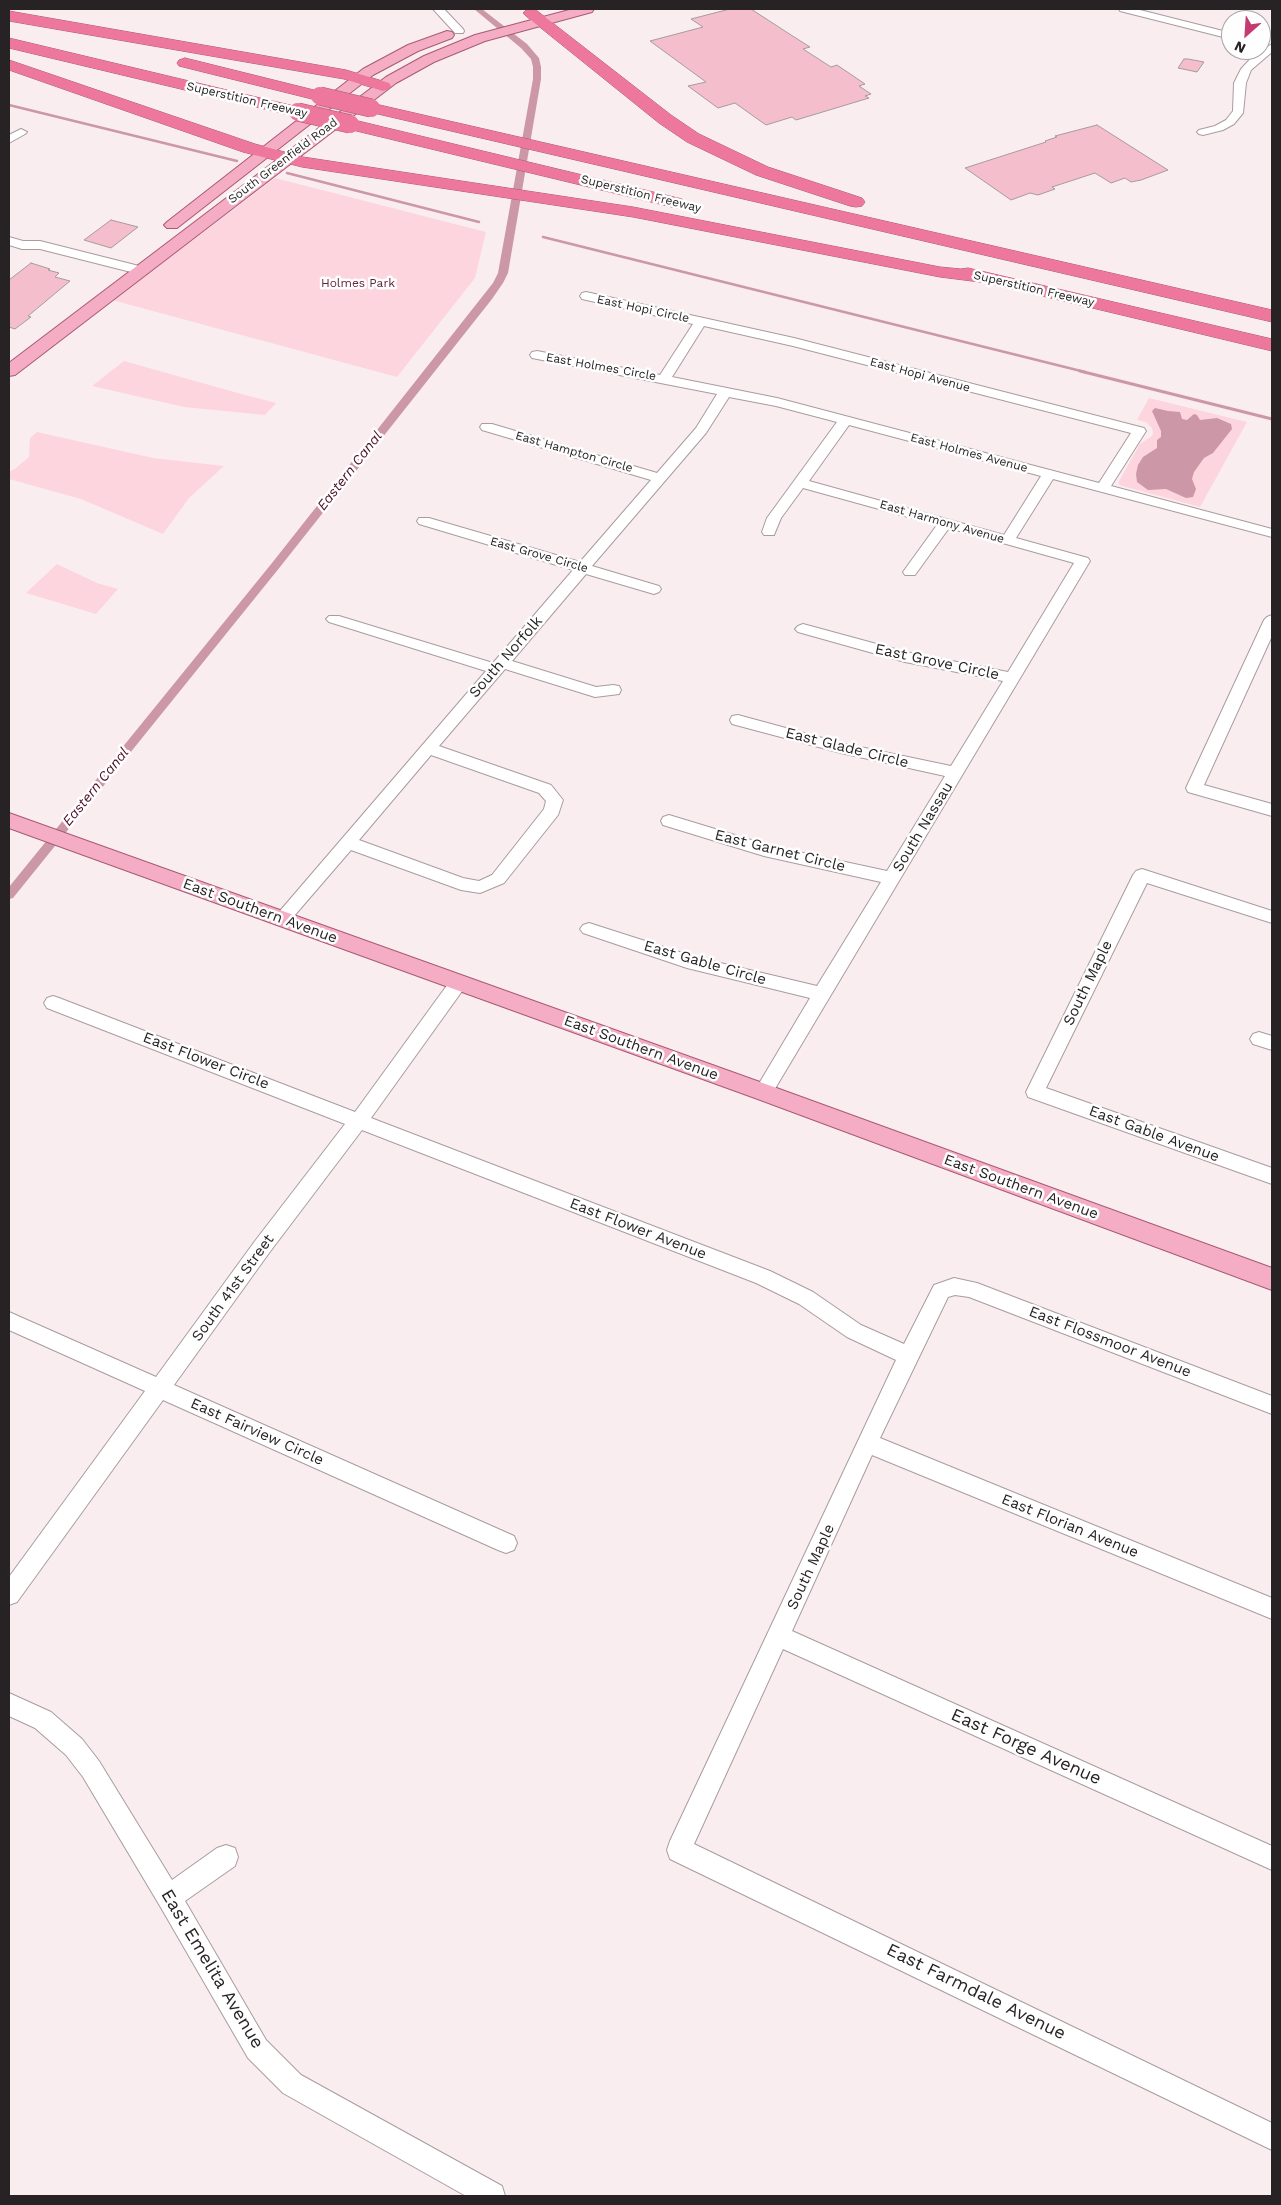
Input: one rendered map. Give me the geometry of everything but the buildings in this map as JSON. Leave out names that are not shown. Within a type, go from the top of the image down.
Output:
[{"type":"highway","points":[[541,14],[665,119],[694,138],[762,171],[801,185],[892,212],[1272,315]]},
{"type":"highway","points":[[9,16],[346,74],[382,86]]},
{"type":"highway","name":"Superstition Freeway","points":[[9,21],[371,108],[1272,315]]},
{"type":"highway","name":"Superstition Freeway","points":[[9,43],[1272,345]]},
{"type":"highway","points":[[9,65],[151,115],[263,152],[288,158],[560,200],[744,233],[940,272],[986,278]]},
{"type":"main road","name":"South Greenfield Road","points":[[162,234],[263,152],[359,78],[382,63],[413,48],[459,31],[502,20],[587,9]]},
{"type":"main road","name":"South Greenfield Road","points":[[9,352],[288,158],[382,86],[429,58],[513,28],[541,14]]},
{"type":"main road","name":"South Greenfield Road","points":[[9,371],[128,269]]},
{"type":"main road","name":"East Southern Avenue","points":[[9,820],[763,1092],[1272,1279]]},
{"type":"street","points":[[438,9],[459,31]]},
{"type":"street","points":[[1124,9],[1221,33]]},
{"type":"street","points":[[1203,132],[1219,128],[1230,122],[1239,111],[1240,83],[1246,69],[1272,46]]},
{"type":"street","points":[[9,140],[21,132]]},
{"type":"street","points":[[9,241],[22,245],[33,252],[128,269]]},
{"type":"street","name":"East Hopi Circle","points":[[586,296],[701,321]]},
{"type":"street","points":[[666,378],[701,321]]},
{"type":"street","name":"East Hopi Avenue","points":[[701,321],[794,342],[1138,431],[1102,489]]},
{"type":"street","name":"East Holmes Circle","points":[[537,355],[666,378]]},
{"type":"street","name":"East Holmes Avenue","points":[[666,378],[777,402],[1272,533]]},
{"type":"street","name":"South Norfolk","points":[[282,919],[701,430],[725,392]]},
{"type":"street","points":[[769,532],[774,518],[846,420]]},
{"type":"street","name":"East Hampton Circle","points":[[487,427],[660,478]]},
{"type":"street","points":[[1007,541],[1049,474]]},
{"type":"street","name":"East Harmony Avenue","points":[[801,483],[1083,561]]},
{"type":"street","name":"East Grove Circle","points":[[424,521],[654,589]]},
{"type":"street","points":[[910,572],[946,523]]},
{"type":"street","name":"South Nassau","points":[[763,1092],[1083,561]]},
{"type":"street","points":[[334,619],[595,692],[613,690]]},
{"type":"street","points":[[1272,620],[1194,788],[1272,810]]},
{"type":"street","name":"East Grove Circle","points":[[803,629],[905,657],[1014,678]]},
{"type":"street","name":"East Glade Circle","points":[[738,720],[841,748],[956,773]]},
{"type":"street","points":[[347,842],[461,884],[480,887],[498,879],[552,811],[555,800],[545,789],[427,748]]},
{"type":"street","name":"East Garnet Circle","points":[[669,821],[770,852],[892,878]]},
{"type":"street","name":"South Maple","points":[[1035,1092],[1142,875],[1272,917]]},
{"type":"street","name":"East Gable Circle","points":[[589,929],[693,963],[822,994]]},
{"type":"street","name":"South 41st Street","points":[[9,1595],[262,1247],[359,1120],[459,982]]},
{"type":"street","name":"East Flower Circle","points":[[53,1002],[359,1120]]},
{"type":"street","name":"East Gable Avenue","points":[[1035,1092],[1272,1176]]},
{"type":"street","name":"East Flower Avenue","points":[[359,1120],[763,1277],[806,1298],[854,1331],[908,1356]]},
{"type":"street","name":"South Maple","points":[[679,1850],[908,1356],[937,1297],[947,1287]]},
{"type":"street","name":"East Flossmoor Avenue","points":[[947,1287],[970,1288],[1272,1405]]},
{"type":"street","name":"East Fairview Circle","points":[[9,1321],[506,1543]]},
{"type":"street","name":"East Florian Avenue","points":[[868,1443],[1272,1610]]},
{"type":"street","name":"East Forge Avenue","points":[[779,1636],[1272,1858]]},
{"type":"street","name":"East Emelita Avenue","points":[[9,1704],[43,1720],[74,1747],[91,1769],[169,1897],[257,2049],[292,2084],[492,2196]]},
{"type":"street","name":"East Farmdale Avenue","points":[[679,1850],[1272,2137]]},
{"type":"street","points":[[169,1897],[226,1857]]},
{"type":"green space","name":"Holmes Park","points":[[275,178],[486,232],[475,278],[397,377],[112,300]]},
{"type":"green space","points":[[124,361],[276,403],[265,415],[184,407],[92,386]]},
{"type":"green space","points":[[1149,398],[1247,422],[1200,507],[1119,485],[1119,481],[1140,444],[1152,436],[1152,428],[1146,422],[1137,420]]},
{"type":"green space","points":[[37,432],[153,458],[224,466],[189,498],[163,534],[81,499],[9,479],[9,472],[29,457],[30,438]]},
{"type":"green space","points":[[57,564],[97,583],[118,589],[96,614],[26,593]]},
{"type":"shaded area","points":[[1155,408],[1180,412],[1182,419],[1187,420],[1194,414],[1200,420],[1217,418],[1231,424],[1232,429],[1213,453],[1204,458],[1194,472],[1192,479],[1196,489],[1193,497],[1186,498],[1166,489],[1148,490],[1137,482],[1138,465],[1143,457],[1157,448],[1157,440],[1161,437],[1161,431],[1152,411]]},
{"type":"waterway","name":"Eastern Canal","points":[[9,895],[276,565],[489,297],[498,283],[503,273],[537,79],[537,67],[535,58],[524,46],[478,9]]},
{"type":"waterway","points":[[9,105],[237,161]]},
{"type":"waterway","points":[[287,173],[479,222]]},
{"type":"waterway","points":[[543,237],[1085,372]]},
{"type":"waterway","points":[[1080,371],[1272,419]]}]
